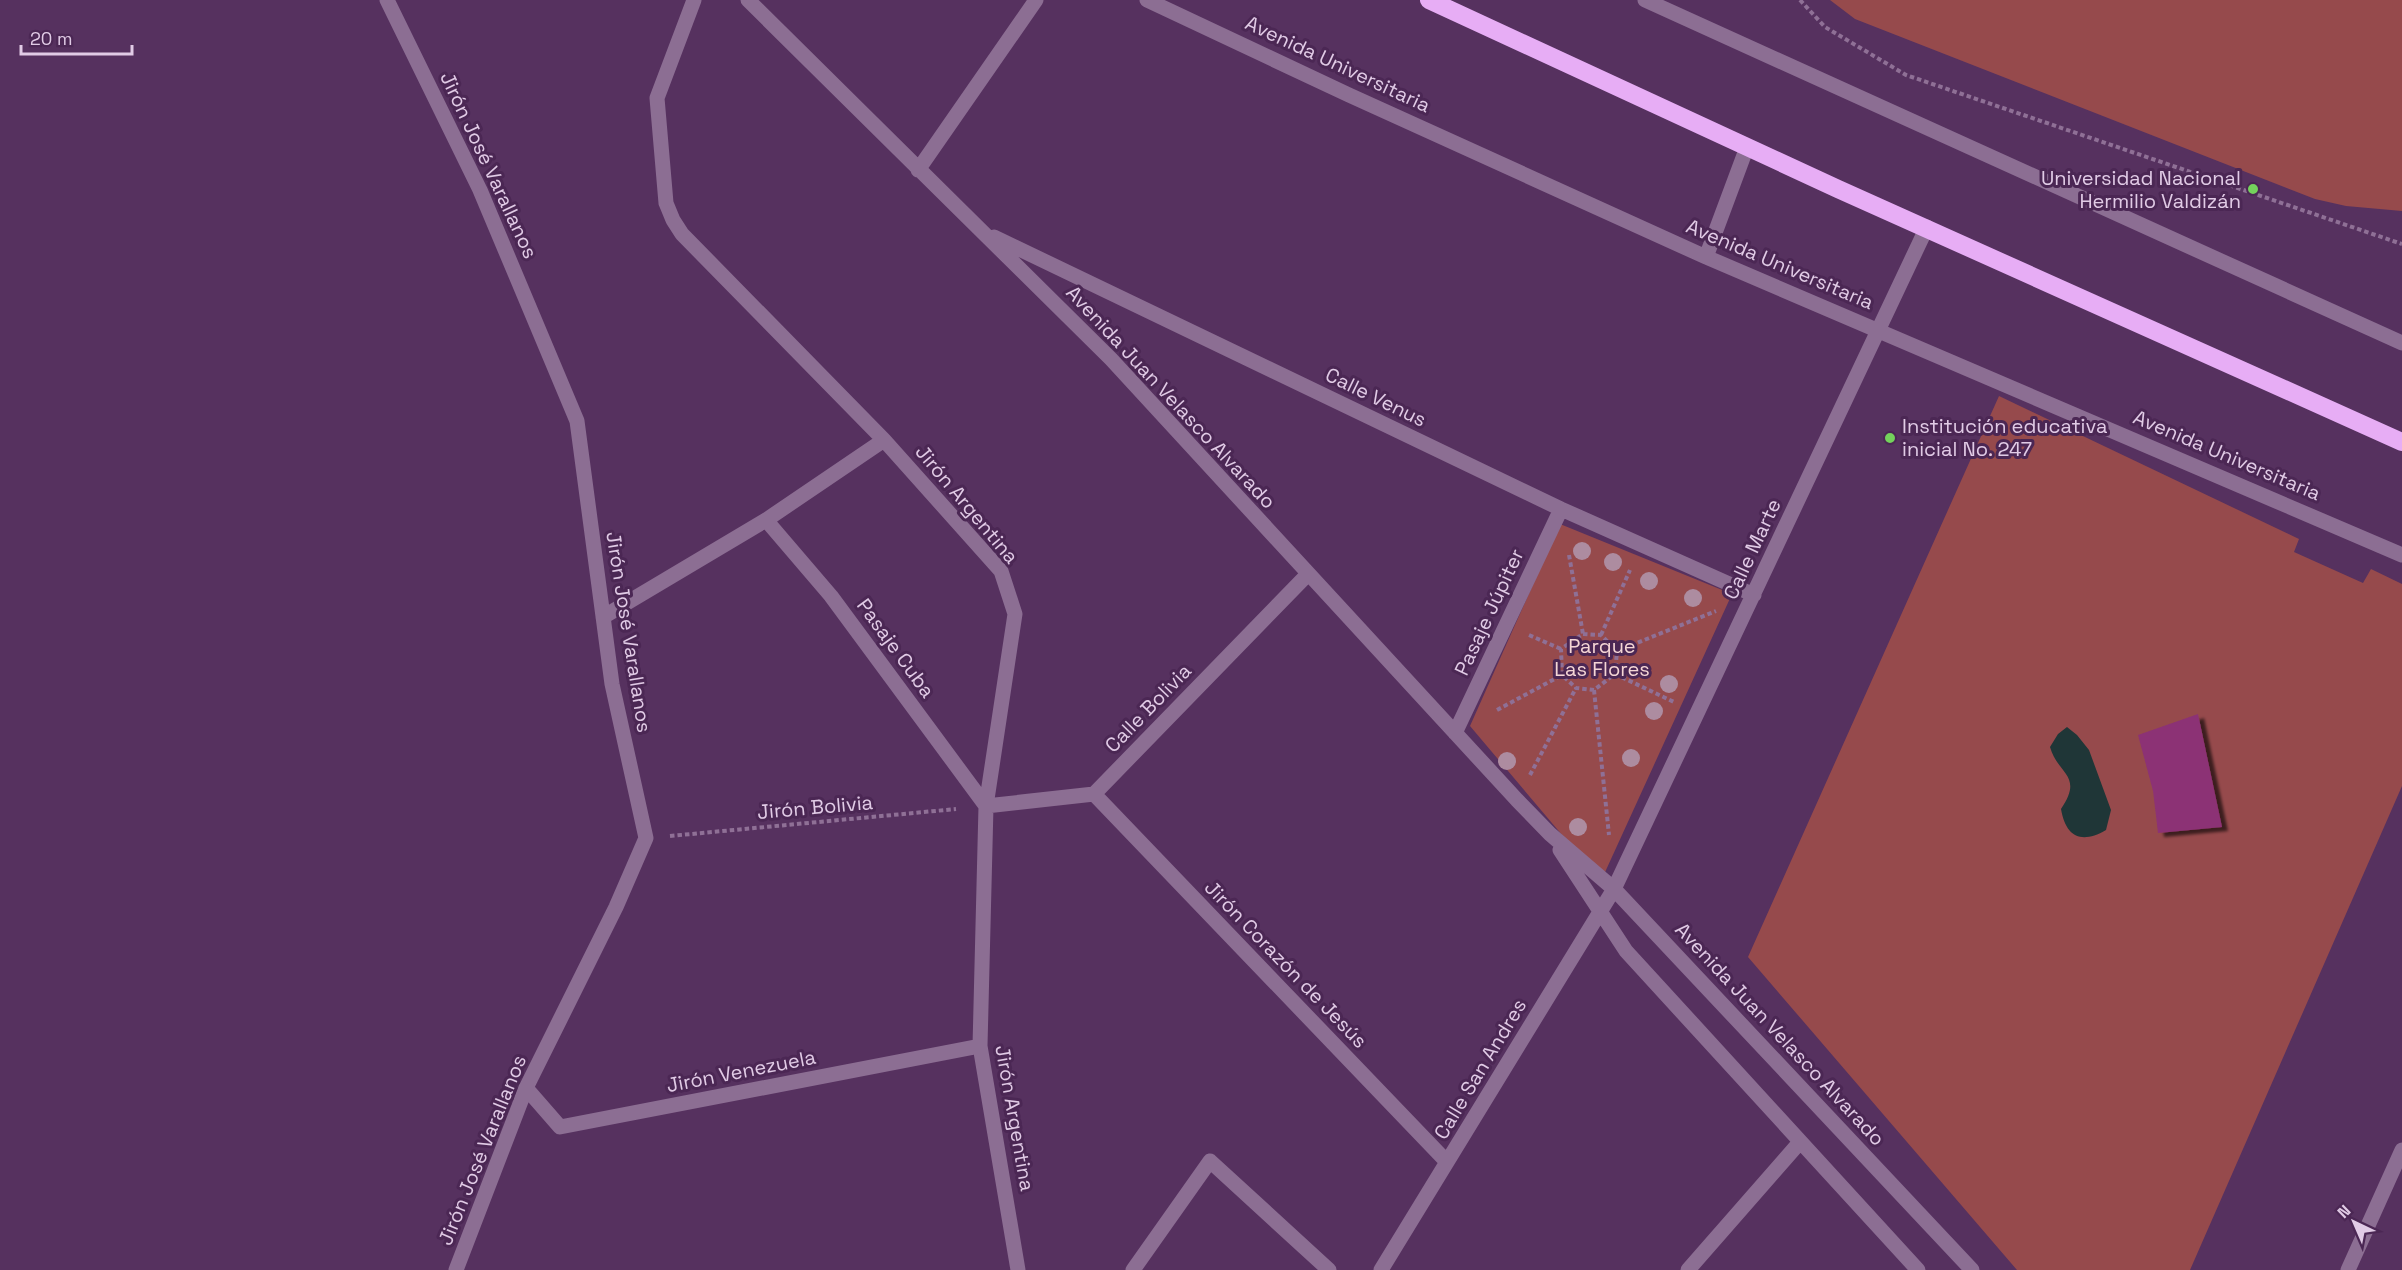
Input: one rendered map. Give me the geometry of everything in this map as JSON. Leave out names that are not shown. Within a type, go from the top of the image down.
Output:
[{"type":"highway","points":[[1429,0],[1747,147],[2402,442]]},
{"type":"street","name":"Jirón José Varallanos","points":[[387,0],[480,190],[577,421],[612,684],[646,838],[616,908],[526,1088],[462,1266]]},
{"type":"street","name":"Jirón Argentina","points":[[694,0],[657,98],[666,203],[673,220],[682,234],[884,440],[1001,571],[1015,614],[986,806],[980,1046],[1018,1270]]},
{"type":"street","name":"Avenida Juan Velasco Alvarado","points":[[748,0],[1111,359],[1517,800],[1550,834],[1614,889],[1972,1270]]},
{"type":"street","points":[[918,170],[1035,0]]},
{"type":"street","name":"Avenida Universitaria","points":[[1147,0],[1349,95],[1706,256],[2402,555]]},
{"type":"street","points":[[1645,0],[2402,343]]},
{"type":"street","points":[[1706,256],[1747,147]]},
{"type":"street","name":"Calle Marte","points":[[1614,889],[1928,227]]},
{"type":"street","name":"Calle Venus","points":[[982,232],[1561,509],[1754,595]]},
{"type":"street","points":[[603,617],[766,520],[884,440]]},
{"type":"street","name":"Pasaje Júpiter","points":[[1455,733],[1561,509]]},
{"type":"street","name":"Pasaje Cuba","points":[[766,520],[831,596],[986,806]]},
{"type":"street","name":"Calle Bolivia","points":[[1094,794],[1308,574]]},
{"type":"street","points":[[986,806],[1094,794]]},
{"type":"street","name":"Jirón Corazón de Jesús","points":[[1094,794],[1448,1162]]},
{"type":"street","name":"Avenida Juan Velasco Alvarado","points":[[1550,834],[1626,951],[1918,1270]]},
{"type":"street","name":"Calle San Andres","points":[[1381,1270],[1614,889]]},
{"type":"street","name":"Jirón Venezuela","points":[[526,1088],[560,1126],[980,1046]]},
{"type":"street","points":[[1688,1270],[1800,1142]]},
{"type":"street","points":[[2348,1270],[2402,1150]]},
{"type":"street","points":[[1133,1270],[1210,1161],[1329,1270]]},
{"type":"path","points":[[1800,0],[1825,27],[1906,75],[2402,244]]},
{"type":"path","points":[[1601,635],[1641,546]]},
{"type":"path","points":[[1569,554],[1583,634]]},
{"type":"path","points":[[1617,651],[1754,595]]},
{"type":"path","points":[[1507,624],[1561,650]]},
{"type":"path","points":[[1583,634],[1601,635],[1617,651],[1615,674],[1594,690],[1576,688],[1562,675],[1561,650],[1583,634]]},
{"type":"path","points":[[1615,674],[1698,713]]},
{"type":"path","points":[[1455,733],[1562,675]]},
{"type":"path","points":[[1517,800],[1576,688]]},
{"type":"path","points":[[1594,690],[1609,842]]},
{"type":"path","name":"Jirón Bolivia","points":[[646,838],[986,806]]},
{"type":"green space","points":[[1830,0],[2402,0],[2402,211],[2346,206],[2315,199],[1855,19]]},
{"type":"green space","points":[[1999,396],[2299,539],[2294,552],[2363,583],[2371,569],[2402,584],[2402,786],[2190,1270],[2017,1270],[1748,957]]},
{"type":"green space","name":"Parque Las Flores","points":[[1560,524],[1732,594],[1601,881],[1470,726]]},
{"type":"shaded area","points":[[2067,727],[2089,750],[2111,810],[2106,830],[2090,837],[2076,836],[2063,819],[2061,809],[2070,789],[2070,782],[2050,747],[2058,734]]},
{"type":"building","points":[[2198,714],[2222,827],[2158,833],[2153,791],[2138,735]]},
{"type":"place","name":"Universidad Nacional Hermilio Valdizán","points":[[2253,189]]},
{"type":"place","name":"Institución educativa inicial No. 247","points":[[1890,438]]}]
